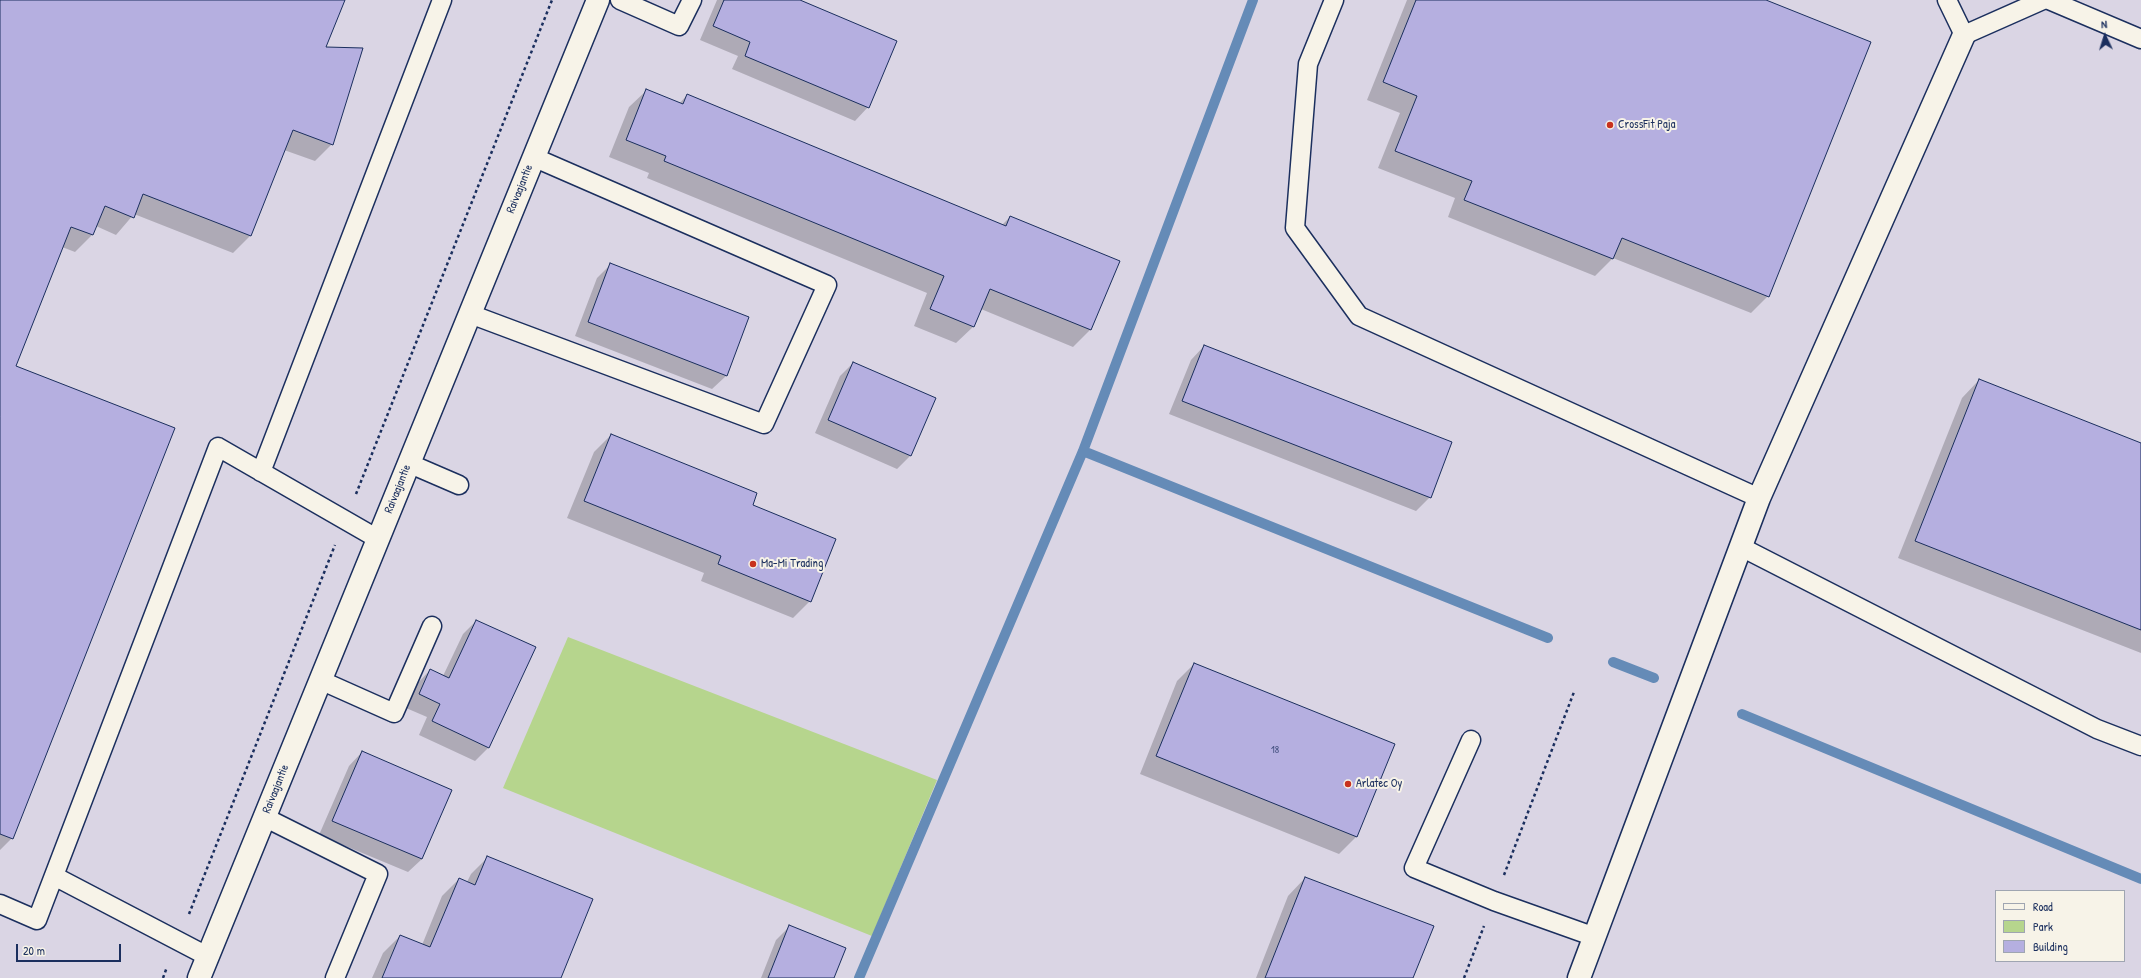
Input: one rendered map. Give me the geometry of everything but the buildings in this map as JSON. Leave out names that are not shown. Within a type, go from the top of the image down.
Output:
[{"type":"street","name":"Raivaajantie","points":[[199,978],[598,0]]},
{"type":"street","points":[[1579,978],[1759,498],[1964,35]]},
{"type":"lane","points":[[261,472],[442,0]]},
{"type":"lane","points":[[620,0],[679,26],[692,0]]},
{"type":"lane","points":[[1334,0],[1308,64],[1295,228],[1359,316],[1759,498]]},
{"type":"lane","points":[[1948,0],[1964,35],[2042,0]]},
{"type":"lane","points":[[2049,0],[2141,40]]},
{"type":"lane","points":[[470,314],[764,424],[827,285],[533,157]]},
{"type":"lane","points":[[0,904],[37,920],[218,447],[378,539]]},
{"type":"lane","points":[[408,463],[459,485]]},
{"type":"lane","points":[[1741,546],[2096,729],[2141,746]]},
{"type":"lane","points":[[320,680],[394,713],[432,626]]},
{"type":"lane","points":[[1472,740],[1414,868],[1494,901],[1595,937]]},
{"type":"lane","points":[[264,817],[378,874],[335,978]]},
{"type":"lane","points":[[54,876],[207,956]]},
{"type":"path","points":[[163,978],[552,0]]},
{"type":"path","points":[[1464,978],[1574,692]]},
{"type":"shaded area","points":[[0,0],[2141,0],[2141,978],[0,978]]},
{"type":"green space","points":[[568,637],[937,780],[872,936],[503,788]]},
{"type":"waterway","points":[[859,978],[1083,451],[1253,0]]},
{"type":"waterway","points":[[1083,451],[1548,638]]},
{"type":"waterway","points":[[1613,662],[1654,678]]},
{"type":"waterway","points":[[1742,714],[2141,879]]},
{"type":"place","name":"CrossFit Paja","points":[[1610,125]]},
{"type":"place","name":"Ma-Mi Trading","points":[[753,564]]},
{"type":"place","name":"Arlatec Oy","points":[[1348,784]]}]
